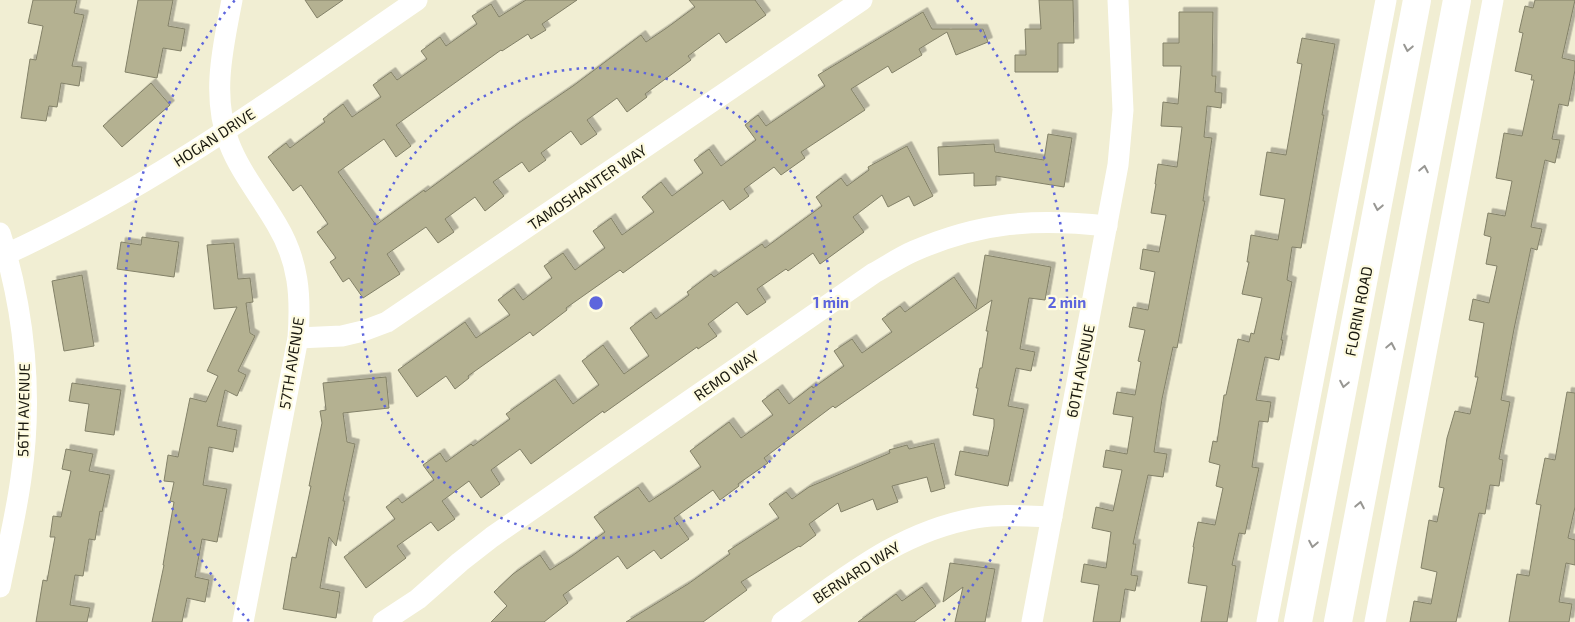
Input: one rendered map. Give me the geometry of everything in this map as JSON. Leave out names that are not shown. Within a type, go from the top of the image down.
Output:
[{"type":"main road","name":"FLORIN ROAD","points":[[1298,622],[1417,0]]},
{"type":"main road","points":[[1338,622],[1457,0]]},
{"type":"street","name":"57TH AVENUE","points":[[232,0],[219,79],[220,108],[225,132],[238,164],[278,226],[290,252],[298,280],[300,309],[298,338],[243,622]]},
{"type":"street","name":"HOGAN DRIVE","points":[[3,255],[128,190],[225,132],[417,0]]},
{"type":"street","name":"TAMOSHANTER WAY","points":[[298,338],[342,336],[387,322],[862,0]]},
{"type":"street","name":"60TH AVENUE","points":[[1032,622],[1118,165],[1124,110],[1118,0]]},
{"type":"street","name":"FLORIN ROAD","points":[[1268,622],[1386,0]]},
{"type":"street","points":[[1375,622],[1493,0]]},
{"type":"street","name":"REMO WAY","points":[[383,622],[418,599],[492,537],[874,274],[912,252],[953,236],[984,227],[1011,223],[1044,221],[1107,226]]},
{"type":"street","name":"56TH AVENUE","points":[[0,233],[3,255],[18,308],[25,364],[26,422],[21,478],[0,587]]},
{"type":"street","name":"BERNARD WAY","points":[[782,622],[881,553],[912,537],[942,526],[977,518],[1013,515],[1052,517]]},
{"type":"building","points":[[33,0],[77,0],[74,13],[84,15],[72,66],[82,67],[79,86],[61,83],[57,107],[49,106],[46,121],[21,118],[30,59],[36,60],[43,26],[28,23]]},
{"type":"building","points":[[138,0],[173,0],[168,26],[185,29],[181,51],[163,48],[157,78],[125,72]]},
{"type":"building","points":[[305,0],[343,0],[317,18]]},
{"type":"building","points":[[526,0],[577,0],[542,24],[546,30],[531,39],[528,34],[501,50],[396,125],[411,146],[396,157],[384,139],[338,172],[376,225],[573,86],[641,35],[646,42],[668,27],[695,7],[689,0],[755,0],[766,15],[726,43],[719,33],[688,56],[691,60],[645,94],[647,97],[627,112],[617,98],[587,120],[597,134],[581,145],[571,131],[541,153],[546,160],[529,172],[522,162],[493,182],[504,196],[485,211],[475,197],[445,219],[454,232],[438,243],[426,227],[387,254],[400,274],[363,298],[349,278],[343,282],[330,262],[336,258],[317,232],[328,224],[301,185],[293,191],[268,157],[286,143],[290,148],[325,122],[323,119],[343,104],[352,117],[381,97],[373,85],[391,72],[397,80],[427,59],[421,51],[440,37],[446,46],[477,24],[472,16],[491,4],[499,17]]},
{"type":"building","points":[[1039,0],[1073,0],[1074,43],[1058,43],[1058,72],[1015,72],[1015,55],[1026,55],[1025,29],[1041,29]]},
{"type":"building","points":[[1535,0],[1575,0],[1562,58],[1575,61],[1575,70],[1568,106],[1559,104],[1552,139],[1560,140],[1555,163],[1545,160],[1531,227],[1542,229],[1537,250],[1531,248],[1501,400],[1510,402],[1499,459],[1503,460],[1499,486],[1490,485],[1485,514],[1479,513],[1456,622],[1410,622],[1414,601],[1431,604],[1437,572],[1421,568],[1429,520],[1437,522],[1444,488],[1439,487],[1447,438],[1455,411],[1470,414],[1478,377],[1475,377],[1484,323],[1469,320],[1473,299],[1489,303],[1497,266],[1486,264],[1491,237],[1484,235],[1488,213],[1505,216],[1512,181],[1496,178],[1504,133],[1522,136],[1534,80],[1531,80],[1532,75],[1515,71],[1523,33],[1519,32],[1525,6],[1533,8]]},
{"type":"building","points":[[923,12],[932,29],[983,29],[988,42],[956,55],[947,32],[919,49],[922,55],[892,73],[888,66],[851,89],[865,110],[801,152],[805,158],[781,175],[774,167],[744,189],[749,196],[730,210],[723,200],[623,273],[620,270],[566,308],[567,310],[533,336],[530,332],[468,376],[469,378],[455,389],[446,376],[417,397],[398,370],[465,322],[476,338],[510,315],[498,300],[514,288],[523,300],[552,278],[544,266],[563,253],[575,270],[605,248],[593,231],[611,218],[622,235],[654,212],[642,197],[661,182],[672,196],[703,173],[694,160],[709,149],[721,166],[756,140],[745,125],[758,115],[766,126],[825,86],[818,75]]},
{"type":"building","points":[[1179,12],[1213,12],[1212,76],[1216,76],[1215,92],[1222,93],[1221,108],[1207,106],[1204,137],[1212,138],[1203,201],[1205,201],[1177,348],[1173,347],[1162,399],[1154,452],[1167,454],[1163,477],[1148,475],[1133,544],[1136,544],[1131,575],[1138,576],[1135,591],[1125,589],[1120,622],[1093,622],[1099,585],[1081,582],[1084,564],[1106,568],[1111,532],[1092,528],[1096,507],[1113,511],[1122,470],[1103,467],[1106,450],[1127,454],[1133,417],[1113,414],[1117,392],[1135,395],[1141,362],[1138,361],[1145,330],[1129,327],[1133,307],[1148,310],[1155,272],[1140,269],[1143,249],[1159,252],[1166,215],[1151,213],[1158,164],[1177,167],[1182,127],[1161,126],[1163,102],[1178,104],[1181,66],[1163,66],[1163,43],[1179,43]]},
{"type":"building","points":[[1302,38],[1335,44],[1301,248],[1292,247],[1287,280],[1292,282],[1279,360],[1265,357],[1256,400],[1271,402],[1268,422],[1259,421],[1252,467],[1259,468],[1245,534],[1239,533],[1232,565],[1236,566],[1227,622],[1201,622],[1207,586],[1188,583],[1193,547],[1198,522],[1215,525],[1223,488],[1216,486],[1220,465],[1209,462],[1213,441],[1217,442],[1224,395],[1226,395],[1238,339],[1249,342],[1251,333],[1254,334],[1262,298],[1242,294],[1249,262],[1247,262],[1251,235],[1278,240],[1285,199],[1260,195],[1267,152],[1286,155],[1302,64],[1297,63]]},
{"type":"building","points":[[151,83],[170,105],[122,147],[103,126]]},
{"type":"building","points":[[1048,134],[1072,138],[1064,187],[996,176],[996,185],[974,186],[974,173],[939,175],[938,147],[994,144],[995,152],[1044,160]]},
{"type":"building","points":[[907,146],[933,196],[914,206],[909,196],[888,207],[882,195],[853,217],[864,232],[820,264],[813,253],[788,271],[786,269],[757,289],[766,302],[747,315],[737,302],[708,324],[717,336],[698,349],[697,347],[604,413],[603,411],[531,464],[520,449],[491,470],[500,484],[481,498],[469,481],[442,501],[455,519],[438,531],[431,522],[397,546],[406,558],[366,588],[344,557],[395,519],[386,507],[398,498],[402,503],[434,480],[423,465],[440,453],[446,462],[471,444],[473,446],[510,419],[506,414],[555,379],[573,404],[599,385],[582,361],[603,345],[624,374],[649,356],[630,328],[651,312],[656,319],[689,295],[687,292],[711,274],[714,277],[762,244],[765,248],[822,206],[816,197],[841,178],[847,186],[869,170],[868,167]]},
{"type":"building","points":[[142,237],[179,242],[174,277],[117,269],[121,242],[141,245]]},
{"type":"building","points":[[234,243],[238,279],[250,278],[253,302],[246,303],[250,333],[255,336],[238,371],[246,375],[237,396],[225,390],[217,426],[237,430],[233,452],[209,447],[203,485],[227,489],[217,542],[202,539],[195,577],[209,580],[205,602],[187,598],[182,622],[152,622],[164,565],[174,502],[170,501],[174,482],[164,481],[168,455],[178,457],[190,398],[206,402],[218,376],[207,371],[237,307],[214,309],[207,245]]},
{"type":"building","points":[[985,255],[1051,267],[1045,300],[1029,298],[1020,349],[1035,352],[1031,371],[1016,368],[1008,406],[1024,409],[1008,486],[955,475],[960,451],[988,456],[994,419],[973,415],[992,300],[835,408],[833,406],[764,458],[768,463],[738,484],[739,486],[720,500],[713,490],[674,518],[689,539],[661,559],[654,550],[627,569],[618,556],[563,595],[568,603],[544,622],[491,622],[507,606],[494,592],[513,574],[540,555],[550,570],[605,532],[594,517],[638,487],[649,502],[701,467],[690,451],[729,422],[741,438],[773,415],[762,401],[778,389],[789,404],[812,386],[813,388],[844,366],[834,351],[852,339],[862,353],[892,332],[882,319],[900,306],[905,312],[954,277],[976,309]]},
{"type":"building","points":[[82,275],[94,346],[64,351],[52,281]]},
{"type":"building","points":[[386,377],[389,408],[343,413],[347,442],[355,444],[336,546],[329,537],[320,588],[340,592],[336,618],[283,609],[292,557],[296,558],[311,486],[309,486],[322,423],[320,411],[326,410],[323,383]]},
{"type":"building","points":[[72,383],[121,390],[114,435],[85,431],[89,404],[69,401]]},
{"type":"building","points":[[1567,392],[1575,393],[1575,507],[1568,538],[1575,540],[1575,565],[1566,563],[1559,602],[1572,604],[1569,622],[1509,622],[1517,574],[1529,576],[1541,505],[1536,504],[1545,458],[1555,460]]},
{"type":"building","points":[[934,443],[945,488],[931,492],[927,477],[892,486],[898,502],[877,510],[873,499],[841,512],[838,503],[809,524],[816,535],[800,547],[741,582],[747,590],[703,622],[626,622],[688,584],[730,554],[728,551],[779,518],[769,504],[786,492],[792,499],[809,487],[890,453],[889,450],[907,445],[909,449]]},
{"type":"building","points":[[66,449],[93,454],[89,471],[110,475],[102,512],[100,511],[95,540],[89,539],[83,576],[75,575],[70,605],[90,608],[87,622],[36,622],[43,580],[47,581],[55,537],[50,537],[53,516],[61,517],[71,471],[62,469]]},
{"type":"building","points":[[950,563],[995,569],[985,622],[955,622],[963,587],[943,602]]},
{"type":"building","points":[[922,587],[936,606],[914,622],[858,622],[896,594],[902,601]]}]
